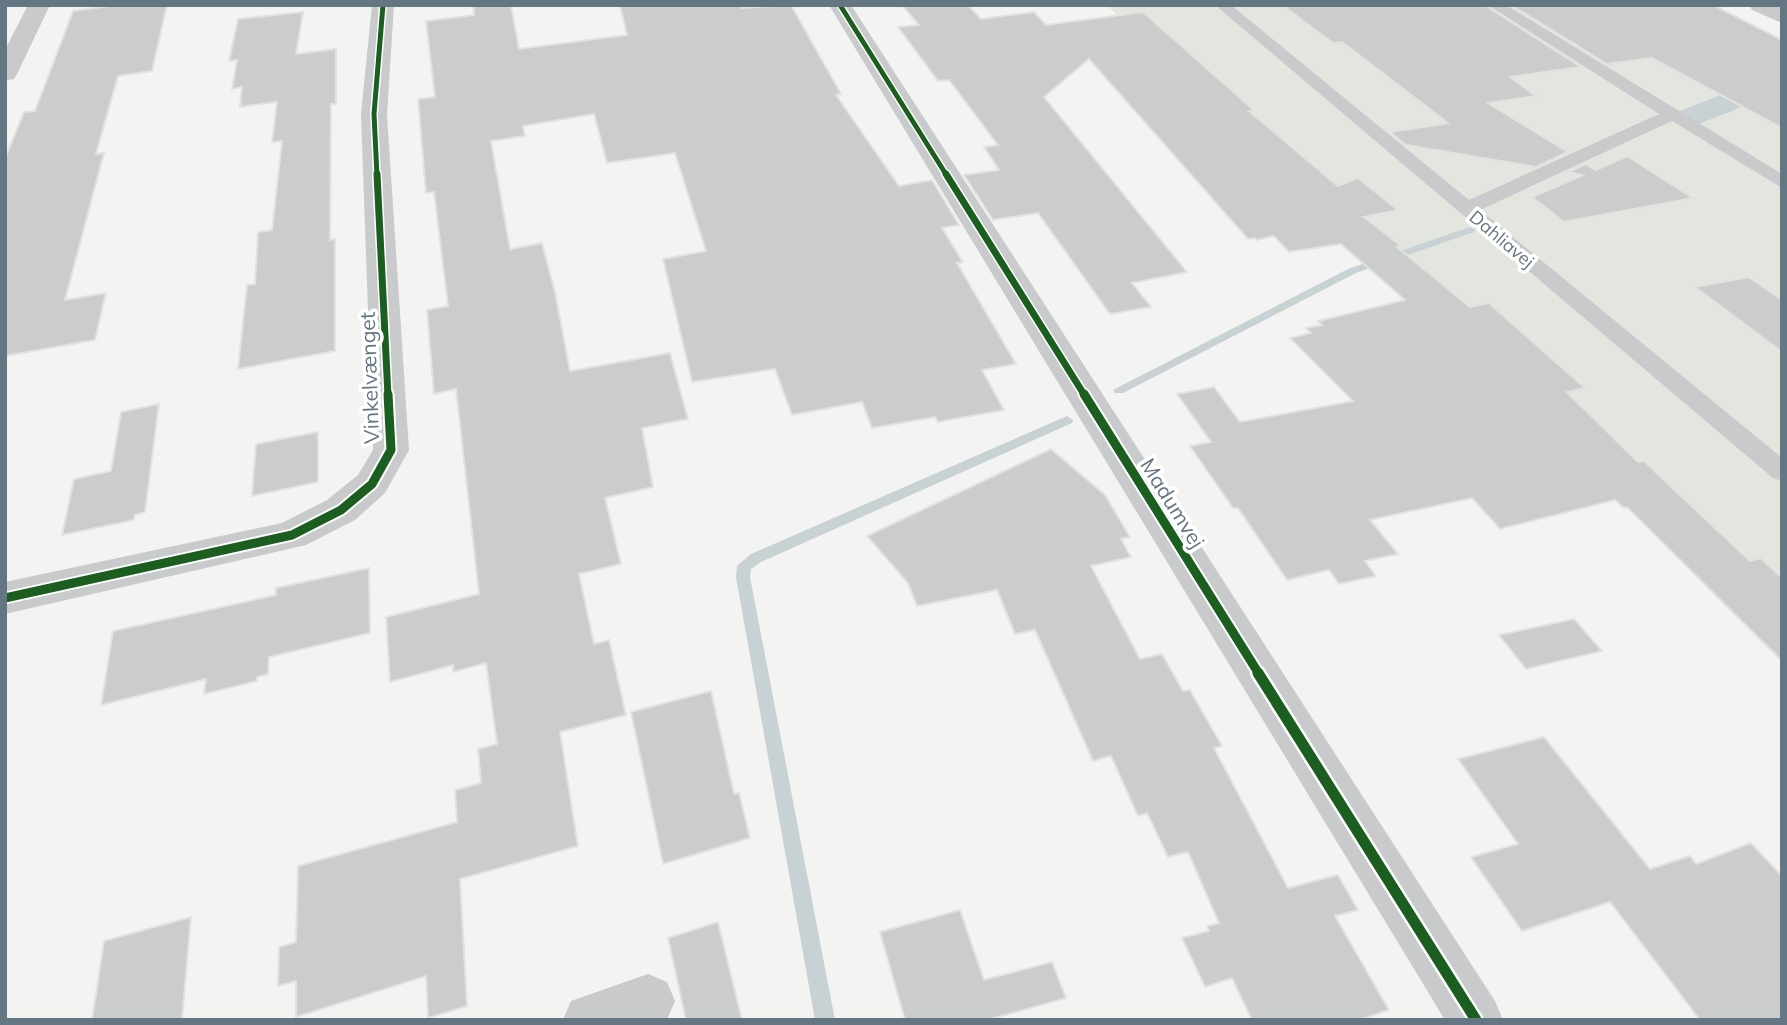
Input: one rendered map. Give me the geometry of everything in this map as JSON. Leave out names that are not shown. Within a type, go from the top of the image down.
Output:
[{"type":"street","points":[[5,74],[39,5]]},
{"type":"street","name":"Vinkelvænget","points":[[5,598],[292,535],[341,510],[372,484],[391,450],[374,114],[383,5]]},
{"type":"street","name":"Madumvej","points":[[840,5],[1476,1020]]},
{"type":"street","points":[[1760,5],[1782,16]]},
{"type":"street","points":[[590,1020],[648,1001]]},
{"type":"lane","name":"Dahliavej","points":[[1222,5],[1782,472]]},
{"type":"lane","points":[[1494,5],[1782,182]]},
{"type":"lane","points":[[1466,209],[1636,129],[1673,116]]},
{"type":"shaded area","points":[[1107,5],[1625,5],[1782,91],[1782,658]]},
{"type":"building","points":[[117,5],[167,5],[152,71],[118,76],[96,154],[104,153],[65,300],[106,293],[95,340],[5,356],[5,159],[24,112],[35,111],[73,11]]},
{"type":"building","points":[[473,5],[511,5],[519,49],[627,35],[620,5],[739,5],[741,8],[791,5],[841,94],[836,95],[899,186],[932,180],[959,225],[942,228],[963,262],[957,263],[1016,364],[982,370],[1004,410],[938,422],[935,417],[872,428],[862,402],[792,415],[775,369],[692,382],[663,259],[706,251],[675,153],[607,163],[594,114],[523,126],[525,136],[491,141],[510,249],[542,243],[555,292],[570,371],[670,353],[688,419],[642,428],[653,487],[605,498],[621,564],[579,574],[594,644],[609,640],[626,715],[560,732],[578,846],[460,879],[467,1006],[428,1018],[426,976],[296,1017],[296,981],[278,986],[279,947],[296,942],[298,866],[457,822],[455,790],[481,783],[478,749],[497,744],[486,663],[453,672],[453,665],[390,682],[386,617],[479,594],[456,389],[434,394],[427,310],[448,306],[434,192],[426,193],[418,99],[435,97],[426,21],[474,15]]},
{"type":"building","points":[[902,5],[968,5],[981,19],[1034,12],[1046,25],[1143,12],[1254,110],[1249,111],[1338,186],[1358,178],[1398,210],[1364,217],[1470,307],[1489,303],[1585,388],[1567,392],[1638,462],[1644,461],[1750,561],[1761,558],[1782,578],[1782,661],[1627,507],[1624,508],[1615,500],[1500,529],[1472,498],[1370,520],[1398,554],[1365,561],[1376,576],[1339,584],[1329,570],[1287,580],[1238,508],[1233,508],[1190,446],[1211,442],[1177,394],[1214,387],[1240,422],[1353,401],[1290,338],[1311,333],[1306,328],[1322,325],[1318,321],[1405,300],[1341,244],[1289,252],[1274,236],[1248,239],[1089,59],[1044,97],[1187,272],[1132,283],[1151,307],[1110,314],[1038,213],[993,220],[964,175],[999,170],[984,147],[998,145],[949,80],[938,81],[898,27],[919,25]]},
{"type":"building","points":[[1282,5],[1485,5],[1581,67],[1510,77],[1536,96],[1488,103],[1568,152],[1536,167],[1406,145],[1390,132],[1448,123],[1342,42],[1333,43]]},
{"type":"building","points":[[1511,5],[1713,5],[1782,40],[1782,128],[1652,58],[1607,64]]},
{"type":"building","points":[[303,12],[296,54],[336,49],[336,104],[331,104],[330,240],[335,239],[335,351],[238,369],[247,285],[255,284],[258,232],[272,230],[282,141],[272,142],[277,102],[240,107],[242,87],[232,89],[237,60],[229,61],[238,19]]},
{"type":"building","points":[[1627,156],[1693,198],[1564,222],[1532,197],[1583,175],[1568,172],[1586,164],[1596,170]]},
{"type":"building","points":[[1749,277],[1782,300],[1782,352],[1695,287]]},
{"type":"building","points":[[159,404],[145,512],[135,515],[134,520],[62,535],[74,479],[111,471],[121,412]]},
{"type":"building","points":[[318,432],[318,482],[252,496],[256,444]]},
{"type":"building","points":[[1051,449],[1105,495],[1130,537],[1121,539],[1131,557],[1091,566],[1140,659],[1162,654],[1183,691],[1190,690],[1222,746],[1214,748],[1288,888],[1338,875],[1358,910],[1335,916],[1389,1010],[1359,1020],[1252,1020],[1232,978],[1205,987],[1182,938],[1209,931],[1207,926],[1219,923],[1188,852],[1168,857],[1147,813],[1138,816],[1111,756],[1093,761],[1035,630],[1015,634],[997,590],[917,606],[908,583],[867,536]]},
{"type":"building","points":[[369,568],[370,633],[269,657],[268,674],[257,677],[257,681],[204,694],[206,679],[101,705],[113,631],[276,595],[276,588]]},
{"type":"building","points":[[1574,619],[1602,651],[1526,669],[1499,635]]},
{"type":"building","points":[[711,691],[734,794],[739,793],[750,838],[663,864],[631,712]]},
{"type":"building","points":[[1544,737],[1650,869],[1690,856],[1696,864],[1751,843],[1782,876],[1782,1020],[1700,1020],[1610,902],[1522,931],[1471,857],[1518,844],[1458,759]]},
{"type":"building","points":[[960,910],[984,980],[1052,962],[1066,998],[987,1020],[905,1020],[880,932]]},
{"type":"building","points":[[191,917],[182,1020],[92,1020],[104,941]]},
{"type":"building","points":[[718,922],[742,1020],[686,1020],[668,938]]},
{"type":"waterway","points":[[1691,118],[1759,90],[1782,72]]},
{"type":"waterway","points":[[1119,390],[1352,271],[1470,230]]},
{"type":"waterway","points":[[825,1020],[743,577],[744,566],[756,558],[1067,420]]},
{"type":"cycle path","points":[[5,598],[292,535],[341,510],[372,484],[391,450],[374,114],[383,5]]},
{"type":"cycle path","points":[[840,5],[1476,1020]]}]
